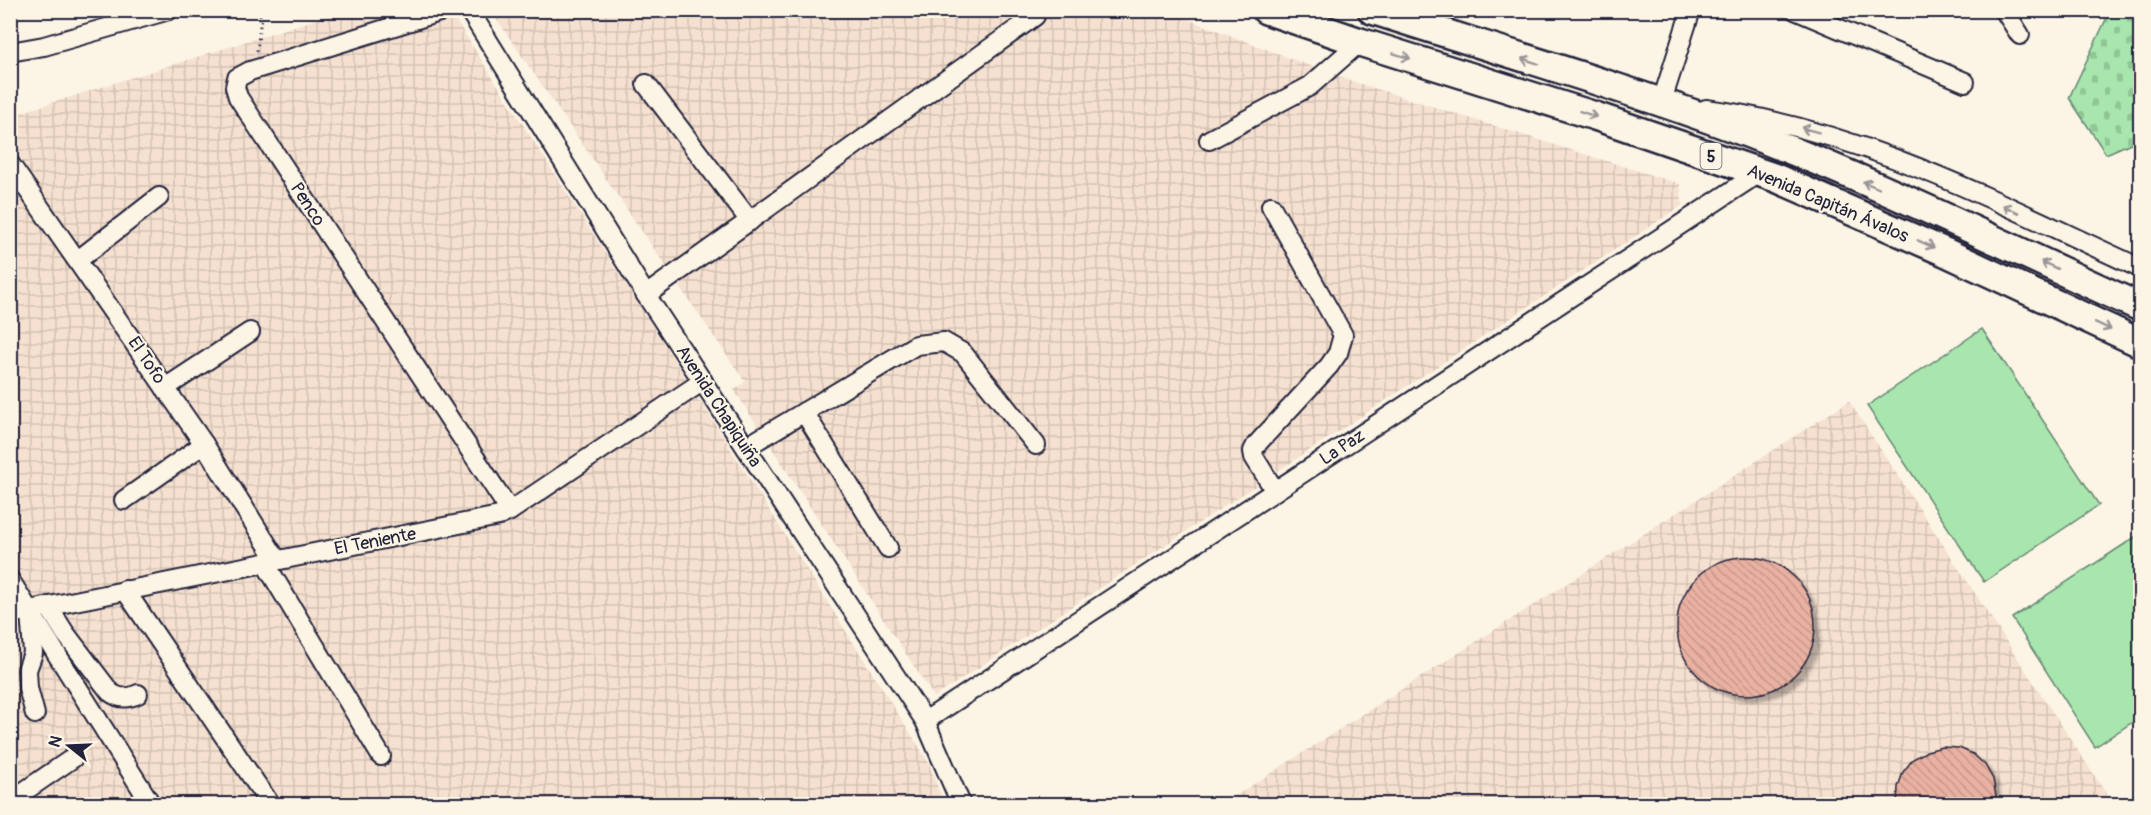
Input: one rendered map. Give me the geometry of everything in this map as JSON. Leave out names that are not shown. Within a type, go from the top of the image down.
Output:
[{"type":"highway","name":"Avenida Capitán Ávalos","points":[[1266,10],[1605,119],[1776,178],[2140,343]]},
{"type":"highway","name":"Avenida Capitán Ávalos","points":[[1380,12],[1747,133],[1838,171],[2140,307]]},
{"type":"street","points":[[10,52],[44,46],[169,10]]},
{"type":"street","points":[[250,71],[446,10]]},
{"type":"street","name":"Avenida Chapiquiña","points":[[469,10],[646,295],[925,721],[961,804]]},
{"type":"street","points":[[1691,10],[1661,104],[1734,113],[1807,129],[1856,144],[1919,167],[2140,268]]},
{"type":"street","points":[[1795,10],[1965,82]]},
{"type":"street","points":[[2004,10],[2020,34]]},
{"type":"street","points":[[646,295],[1035,16]]},
{"type":"street","points":[[1209,140],[1310,86],[1360,42]]},
{"type":"street","name":"Penco","points":[[250,71],[237,78],[235,87],[238,97],[510,511]]},
{"type":"street","points":[[646,84],[750,221]]},
{"type":"street","name":"El Tofo","points":[[13,170],[78,260],[204,444],[381,756]]},
{"type":"street","name":"La Paz","points":[[925,721],[1760,173]]},
{"type":"street","points":[[78,260],[159,197]]},
{"type":"street","points":[[1271,206],[1343,335],[1338,353],[1329,366],[1256,445],[1253,452],[1254,457],[1275,492]]},
{"type":"street","points":[[165,388],[250,332]]},
{"type":"street","points":[[746,447],[916,345],[944,342],[963,353],[1036,445]]},
{"type":"street","name":"El Teniente","points":[[10,614],[492,518],[510,511],[703,381]]},
{"type":"street","points":[[804,412],[888,548]]},
{"type":"street","points":[[124,500],[204,444]]},
{"type":"street","points":[[10,580],[65,633],[110,692],[120,698],[138,694]]},
{"type":"street","points":[[125,590],[270,804]]},
{"type":"street","points":[[35,714],[28,688],[27,670],[33,653],[39,607]]},
{"type":"street","points":[[39,607],[151,804]]},
{"type":"street","points":[[10,801],[73,758]]},
{"type":"path","points":[[250,71],[248,64],[258,50],[261,17],[259,10]]},
{"type":"shaded area","points":[[342,11],[450,11],[928,761],[944,804],[11,804],[10,116]]},
{"type":"shaded area","points":[[491,11],[1167,11],[1342,78],[1680,184],[1683,205],[934,697],[734,390],[745,382]]},
{"type":"shaded area","points":[[1849,401],[2113,804],[1223,804],[1616,552]]},
{"type":"green space","points":[[2110,11],[2140,11],[2140,139],[2106,154],[2069,98]]},
{"type":"green space","points":[[1982,329],[2099,505],[1984,582],[1867,406]]},
{"type":"green space","points":[[2140,534],[2140,717],[2095,747],[2012,618]]},
{"type":"building","points":[[1746,557],[1772,563],[1795,577],[1809,600],[1815,626],[1809,652],[1795,675],[1772,689],[1746,695],[1720,689],[1697,675],[1683,652],[1677,626],[1683,600],[1697,577],[1720,563]]},
{"type":"building","points":[[1942,747],[1959,748],[1973,754],[1985,765],[1993,779],[1996,796],[1994,804],[1897,804],[1898,787],[1903,772],[1913,759],[1927,751]]}]
